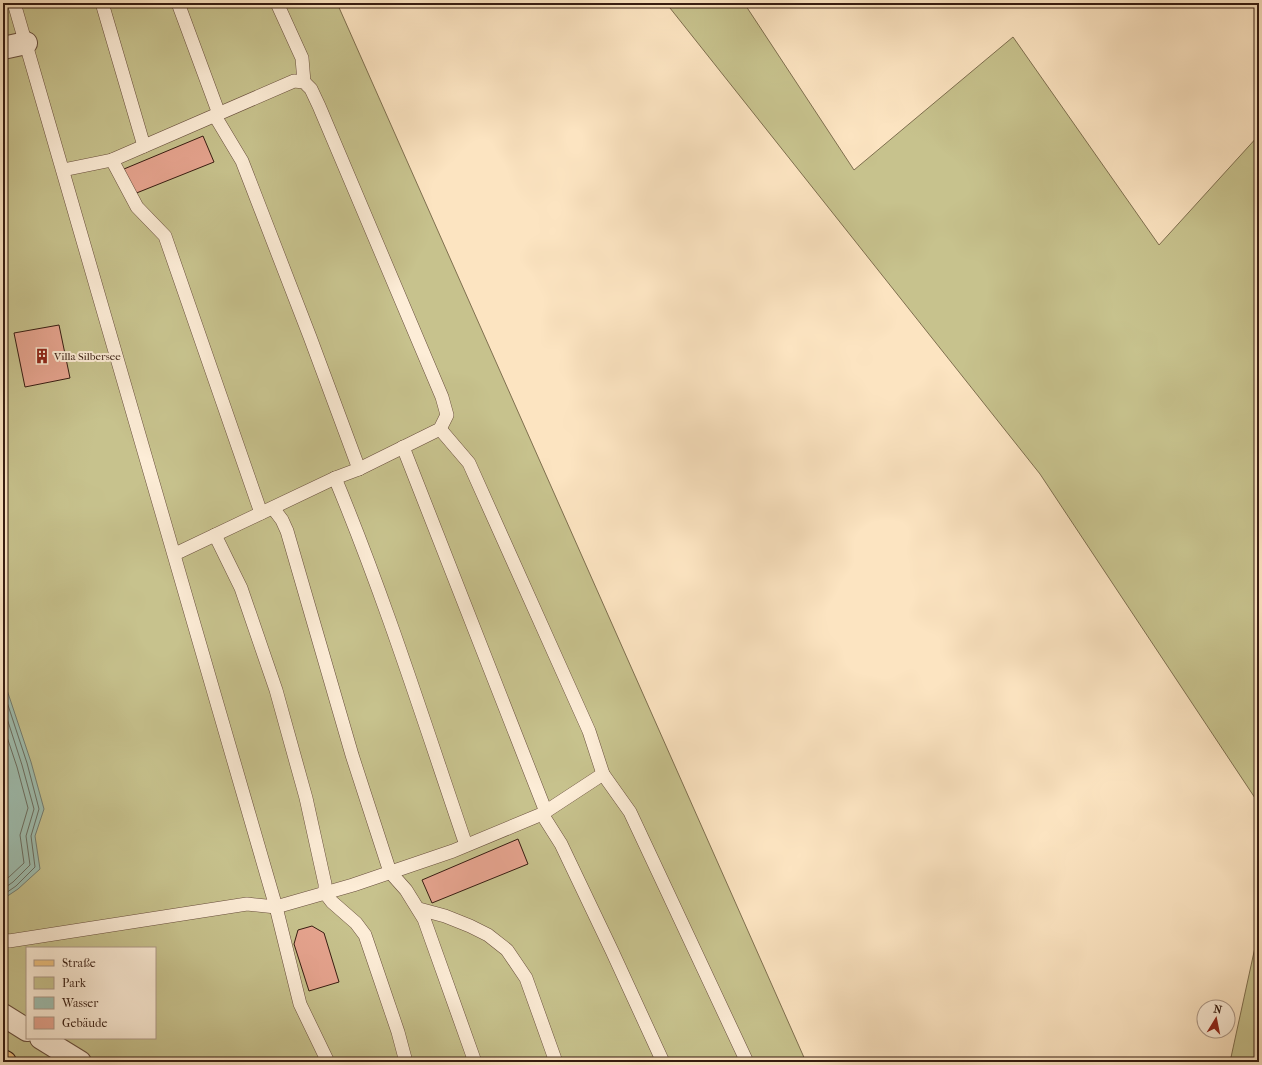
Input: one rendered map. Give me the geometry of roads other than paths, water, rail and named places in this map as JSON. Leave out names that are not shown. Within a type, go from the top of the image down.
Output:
[{"type":"street","points":[[3,48],[26,43]]},
{"type":"street","points":[[3,1015],[26,1029]]},
{"type":"street","points":[[43,1039],[80,1062]]},
{"type":"lane","points":[[14,3],[175,554],[276,907],[300,1004],[328,1062]]},
{"type":"lane","points":[[102,3],[144,146]]},
{"type":"lane","points":[[178,3],[217,115],[242,161],[359,469]]},
{"type":"lane","points":[[277,3],[302,58],[304,82]]},
{"type":"lane","points":[[63,170],[112,160],[294,81],[304,82],[311,89],[319,106],[442,397],[447,415],[440,429],[359,469],[336,478],[175,554]]},
{"type":"lane","points":[[112,160],[137,207],[165,236],[267,511],[282,520],[287,531],[352,755],[390,872],[406,890],[419,909],[427,926],[475,1062]]},
{"type":"lane","points":[[440,429],[469,463],[589,731],[603,774],[630,812],[747,1062]]},
{"type":"lane","points":[[403,447],[544,813],[612,951],[663,1062]]},
{"type":"lane","points":[[336,478],[356,528],[400,651],[466,845]]},
{"type":"lane","points":[[215,535],[241,588],[276,690],[306,798],[325,884],[325,893],[332,902],[356,922],[365,935],[406,1062]]},
{"type":"lane","points":[[3,940],[9,941],[247,904],[276,907],[352,885],[466,845],[544,813],[603,774]]},
{"type":"lane","points":[[419,909],[445,916],[470,926],[488,935],[507,950],[526,978],[556,1062]]},
{"type":"water","points":[[3,678],[31,762],[44,809],[35,836],[40,869],[18,889],[3,899]]},
{"type":"place","name":"Villa Silbersee","points":[[42,356]]}]
